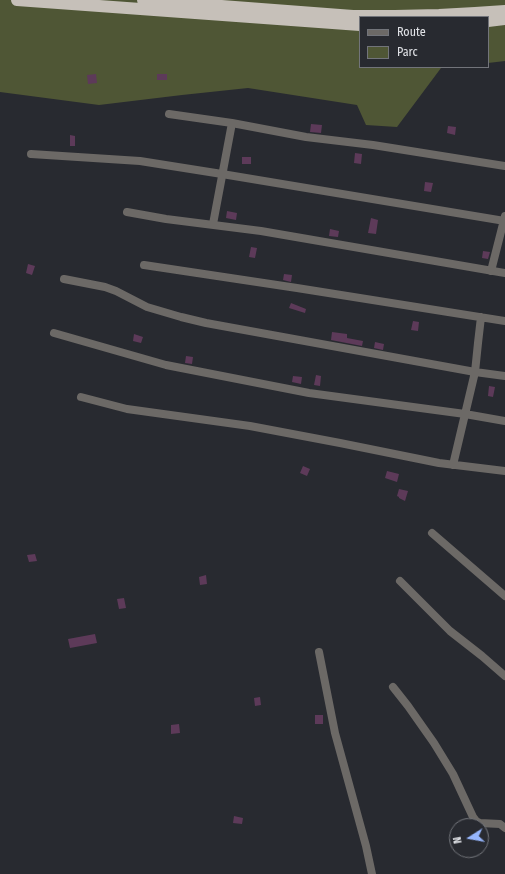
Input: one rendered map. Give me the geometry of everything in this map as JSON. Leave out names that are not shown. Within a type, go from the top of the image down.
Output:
[{"type":"highway","points":[[17,0],[359,25]]},
{"type":"highway","points":[[143,0],[353,16],[395,16],[505,11]]},
{"type":"highway","points":[[489,21],[505,19]]},
{"type":"street","points":[[169,114],[232,123],[306,137],[373,145],[505,166]]},
{"type":"street","points":[[213,224],[232,123]]},
{"type":"street","points":[[31,154],[140,161],[505,219],[491,270]]},
{"type":"street","points":[[127,212],[166,219],[261,231],[505,273]]},
{"type":"street","points":[[144,265],[289,286],[505,321]]},
{"type":"street","points":[[64,279],[105,287],[147,307],[206,323],[475,372],[505,376]]},
{"type":"street","points":[[453,464],[475,372],[481,317]]},
{"type":"street","points":[[54,333],[174,366],[309,393],[465,414],[505,421]]},
{"type":"street","points":[[81,397],[127,409],[250,426],[439,463],[505,471]]},
{"type":"street","points":[[432,533],[505,596]]},
{"type":"street","points":[[400,581],[450,631],[505,676]]},
{"type":"street","points":[[319,652],[335,733],[366,846],[372,874]]},
{"type":"street","points":[[393,687],[434,743],[453,774],[476,821],[480,823],[500,824],[505,828]]},
{"type":"green space","points":[[0,0],[505,0],[505,61],[489,63],[489,16],[359,16],[359,68],[441,68],[397,127],[366,125],[357,105],[248,88],[99,105],[0,92]]},
{"type":"building","points":[[96,74],[97,83],[88,84],[87,75]]},
{"type":"building","points":[[157,74],[167,74],[167,80],[157,80]]},
{"type":"building","points":[[311,124],[322,125],[321,133],[310,132]]},
{"type":"building","points":[[448,126],[456,127],[455,135],[447,133]]},
{"type":"building","points":[[70,135],[75,136],[75,146],[70,146]]},
{"type":"building","points":[[355,153],[362,154],[361,164],[354,163]]},
{"type":"building","points":[[242,157],[251,157],[251,164],[242,164]]},
{"type":"building","points":[[425,182],[433,183],[431,192],[424,191]]},
{"type":"building","points":[[227,211],[237,213],[236,220],[226,218]]},
{"type":"building","points":[[371,218],[378,220],[376,234],[368,233]]},
{"type":"building","points":[[330,229],[339,231],[338,237],[329,236]]},
{"type":"building","points":[[251,247],[257,248],[255,258],[249,257]]},
{"type":"building","points":[[483,251],[490,252],[488,259],[482,258]]},
{"type":"building","points":[[28,264],[35,266],[32,275],[26,273]]},
{"type":"building","points":[[284,274],[292,275],[291,282],[283,280]]},
{"type":"building","points":[[291,303],[306,309],[305,313],[289,308]]},
{"type":"building","points":[[413,321],[419,322],[418,331],[411,330]]},
{"type":"building","points":[[332,332],[347,334],[347,338],[363,341],[362,346],[331,340]]},
{"type":"building","points":[[134,334],[143,337],[141,343],[133,341]]},
{"type":"building","points":[[375,342],[384,344],[383,350],[374,348]]},
{"type":"building","points":[[186,356],[193,357],[192,364],[185,363]]},
{"type":"building","points":[[316,375],[321,376],[320,386],[314,385]]},
{"type":"building","points":[[293,376],[302,377],[301,384],[292,382]]},
{"type":"building","points":[[489,386],[495,387],[493,397],[488,396]]},
{"type":"building","points":[[303,466],[310,469],[307,476],[300,473]]},
{"type":"building","points":[[387,471],[399,474],[397,482],[385,478]]},
{"type":"building","points":[[399,489],[408,491],[405,501],[397,496]]},
{"type":"building","points":[[35,554],[37,561],[29,562],[27,555]]},
{"type":"building","points":[[206,575],[207,584],[200,585],[199,577]]},
{"type":"building","points":[[124,598],[126,608],[119,609],[117,599]]},
{"type":"building","points":[[95,634],[97,643],[70,648],[68,639]]},
{"type":"building","points":[[260,697],[261,705],[255,706],[254,698]]},
{"type":"building","points":[[315,715],[323,715],[323,724],[315,724]]},
{"type":"building","points":[[179,724],[180,733],[171,734],[171,725]]},
{"type":"building","points":[[234,816],[243,818],[242,824],[233,823]]}]
